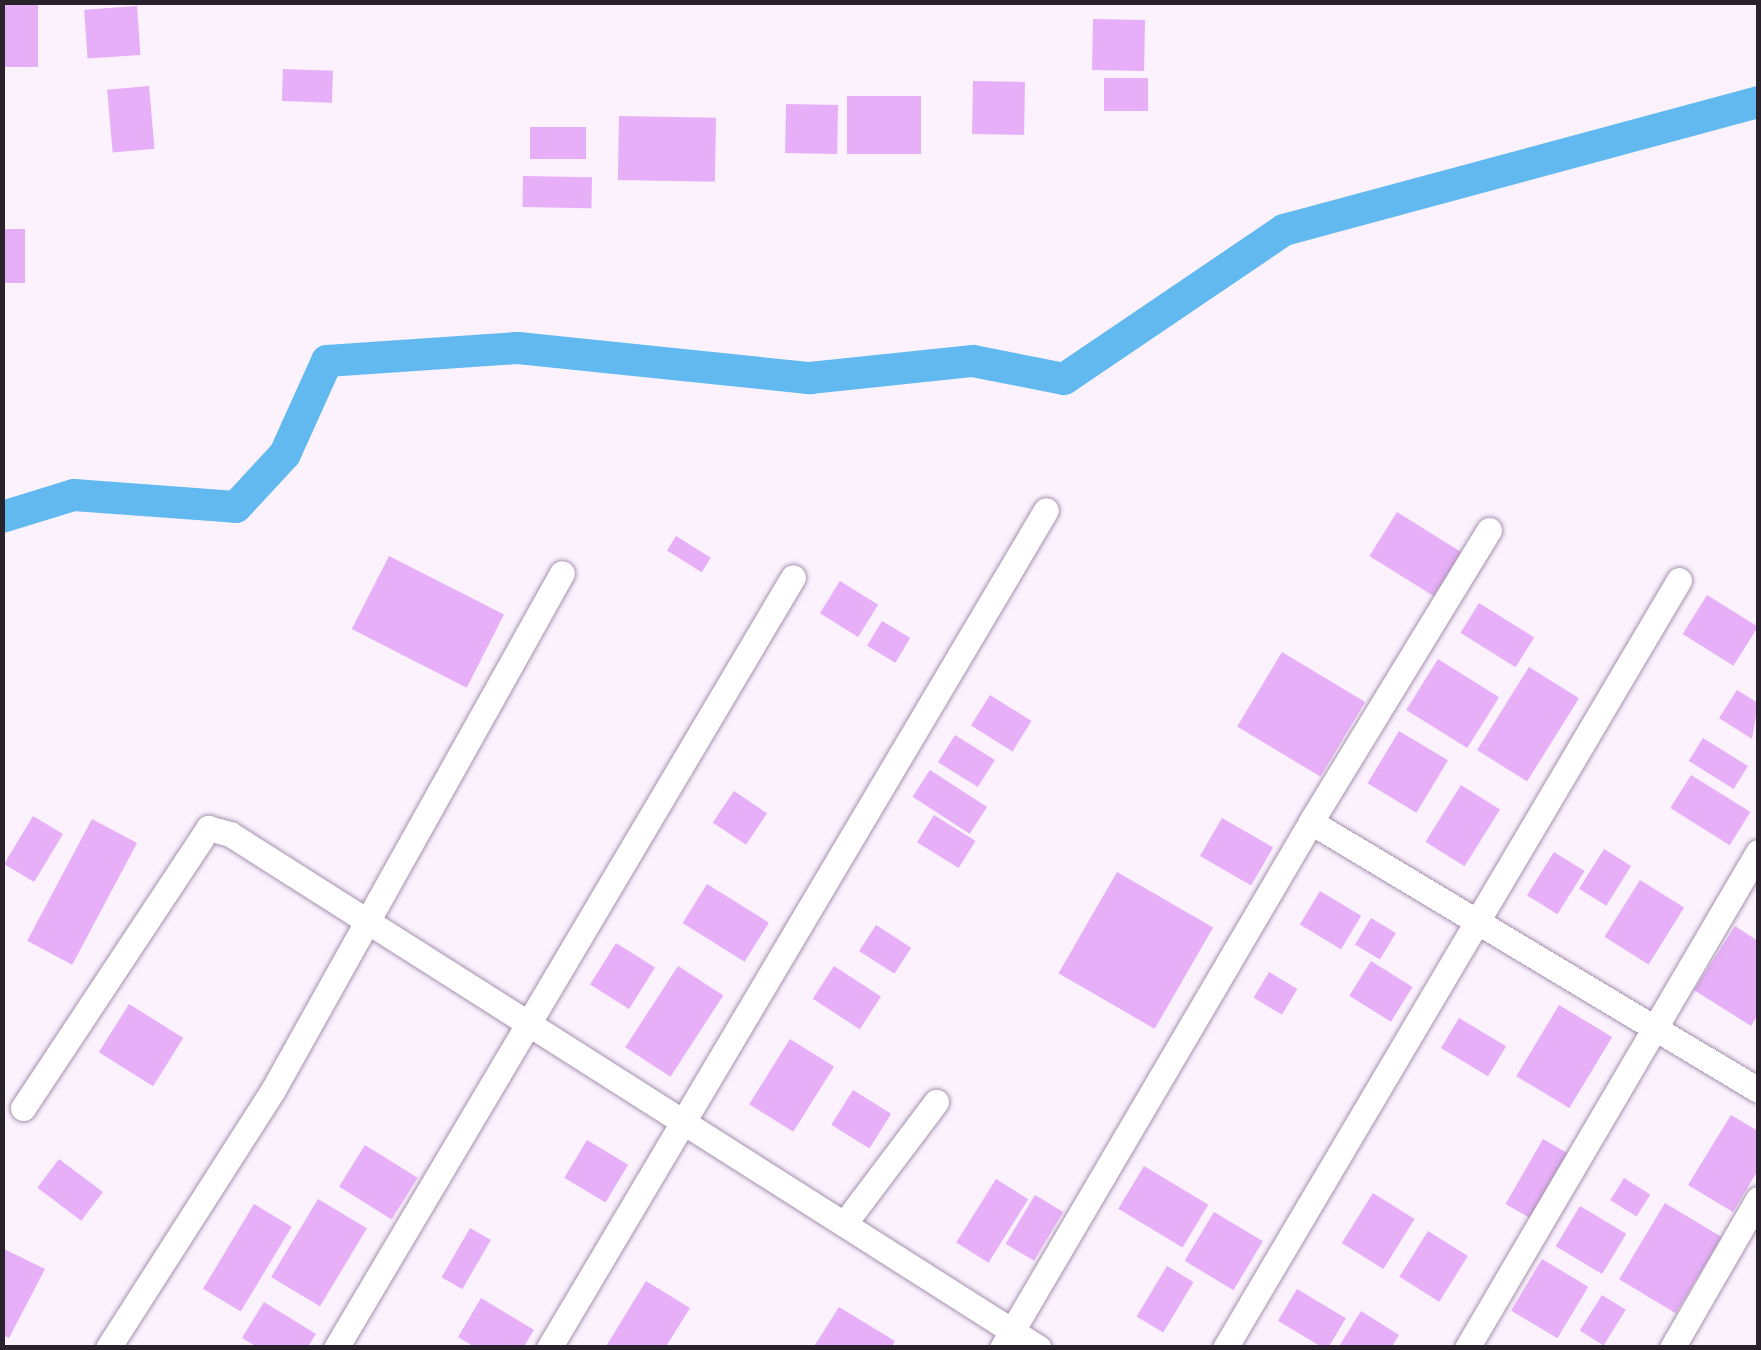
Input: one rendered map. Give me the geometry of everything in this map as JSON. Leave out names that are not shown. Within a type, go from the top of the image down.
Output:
[{"type":"street","points":[[549,1348],[1046,510]]},
{"type":"street","points":[[1007,1339],[1488,530]]},
{"type":"street","points":[[108,1348],[272,1090],[361,921],[562,573]]},
{"type":"street","points":[[336,1348],[793,576]]},
{"type":"street","points":[[1225,1348],[1480,926],[1680,580]]},
{"type":"street","points":[[1311,822],[1758,1090]]},
{"type":"street","points":[[23,1108],[208,828],[230,834],[361,921],[844,1224],[1007,1339],[1040,1348]]},
{"type":"street","points":[[1467,1348],[1758,852]]},
{"type":"street","points":[[844,1224],[936,1102]]},
{"type":"street","points":[[1672,1348],[1758,1199]]},
{"type":"building","points":[[5,2],[38,2],[38,67],[5,67]]},
{"type":"building","points":[[137,6],[140,55],[88,59],[84,10]]},
{"type":"building","points":[[1093,19],[1145,20],[1144,71],[1092,70]]},
{"type":"building","points":[[283,69],[333,71],[332,103],[282,101]]},
{"type":"building","points":[[1104,78],[1148,78],[1148,111],[1104,111]]},
{"type":"building","points":[[973,81],[1025,82],[1024,135],[972,134]]},
{"type":"building","points":[[149,86],[154,149],[113,152],[107,90]]},
{"type":"building","points":[[847,96],[921,96],[921,154],[847,154]]},
{"type":"building","points":[[786,104],[838,105],[837,154],[785,153]]},
{"type":"building","points":[[619,116],[716,118],[715,182],[618,180]]},
{"type":"building","points":[[530,127],[586,127],[586,159],[530,159]]},
{"type":"building","points":[[523,176],[592,177],[591,208],[522,207]]},
{"type":"building","points":[[2,229],[25,229],[25,283],[2,283]]},
{"type":"building","points":[[1397,512],[1461,552],[1434,596],[1369,556]]},
{"type":"building","points":[[676,536],[711,558],[702,572],[667,550]]},
{"type":"building","points":[[389,556],[504,615],[467,688],[352,629]]},
{"type":"building","points":[[840,581],[878,605],[858,637],[820,613]]},
{"type":"building","points":[[1707,595],[1758,627],[1734,666],[1683,634]]},
{"type":"building","points":[[1479,603],[1534,637],[1516,667],[1460,633]]},
{"type":"building","points":[[882,621],[910,638],[895,663],[867,646]]},
{"type":"building","points":[[1282,652],[1365,702],[1320,777],[1237,727]]},
{"type":"building","points":[[1438,659],[1499,697],[1467,748],[1406,710]]},
{"type":"building","points":[[1529,667],[1579,698],[1527,781],[1477,750]]},
{"type":"building","points":[[1737,690],[1758,703],[1752,739],[1719,718]]},
{"type":"building","points":[[990,695],[1032,721],[1012,751],[971,726]]},
{"type":"building","points":[[1399,731],[1448,760],[1416,813],[1368,783]]},
{"type":"building","points":[[955,735],[995,760],[978,787],[938,762]]},
{"type":"building","points":[[1703,738],[1748,766],[1734,789],[1689,761]]},
{"type":"building","points":[[930,770],[987,807],[970,834],[913,797]]},
{"type":"building","points":[[1691,775],[1750,812],[1730,845],[1670,808]]},
{"type":"building","points":[[1461,785],[1500,809],[1465,866],[1425,842]]},
{"type":"building","points":[[734,791],[767,813],[746,845],[713,823]]},
{"type":"building","points":[[934,815],[976,841],[959,868],[917,842]]},
{"type":"building","points":[[33,816],[63,834],[34,882],[4,864]]},
{"type":"building","points":[[1222,818],[1273,848],[1251,886],[1200,856]]},
{"type":"building","points":[[92,819],[137,843],[72,965],[27,941]]},
{"type":"building","points":[[1604,849],[1631,866],[1606,906],[1579,889]]},
{"type":"building","points":[[1554,852],[1585,871],[1558,914],[1527,895]]},
{"type":"building","points":[[1117,872],[1213,927],[1155,1029],[1058,973]]},
{"type":"building","points":[[1640,880],[1684,908],[1649,964],[1604,937]]},
{"type":"building","points":[[707,884],[769,923],[745,962],[683,923]]},
{"type":"building","points":[[1320,891],[1361,916],[1341,949],[1300,924]]},
{"type":"building","points":[[1371,918],[1396,933],[1380,960],[1355,945]]},
{"type":"building","points":[[876,925],[911,948],[894,974],[859,951]]},
{"type":"building","points":[[1735,926],[1758,941],[1758,1014],[1751,1026],[1694,990]]},
{"type":"building","points":[[616,943],[655,967],[629,1009],[590,985]]},
{"type":"building","points":[[1371,961],[1413,987],[1391,1022],[1349,996]]},
{"type":"building","points":[[678,966],[723,995],[670,1077],[625,1047]]},
{"type":"building","points":[[834,966],[881,996],[860,1029],[813,999]]},
{"type":"building","points":[[1269,972],[1297,989],[1282,1015],[1254,998]]},
{"type":"building","points":[[129,1004],[183,1038],[153,1086],[99,1052]]},
{"type":"building","points":[[1559,1005],[1612,1037],[1569,1108],[1516,1076]]},
{"type":"building","points":[[1459,1018],[1506,1046],[1488,1076],[1441,1048]]},
{"type":"building","points":[[790,1039],[834,1067],[793,1132],[749,1104]]},
{"type":"building","points":[[853,1090],[891,1114],[869,1149],[831,1125]]},
{"type":"building","points":[[1731,1115],[1758,1131],[1758,1170],[1733,1212],[1688,1185]]},
{"type":"building","points":[[1543,1139],[1569,1154],[1531,1219],[1506,1204]]},
{"type":"building","points":[[587,1140],[628,1165],[605,1202],[564,1178]]},
{"type":"building","points":[[365,1145],[418,1178],[392,1219],[339,1187]]},
{"type":"building","points":[[59,1159],[103,1192],[81,1221],[37,1188]]},
{"type":"building","points":[[1144,1166],[1208,1205],[1183,1247],[1118,1209]]},
{"type":"building","points":[[1624,1178],[1650,1194],[1637,1216],[1610,1200]]},
{"type":"building","points":[[996,1179],[1028,1199],[988,1263],[956,1243]]},
{"type":"building","points":[[1373,1193],[1415,1219],[1383,1269],[1342,1243]]},
{"type":"building","points":[[1035,1195],[1063,1212],[1034,1261],[1006,1244]]},
{"type":"building","points":[[318,1199],[367,1228],[320,1306],[271,1277]]},
{"type":"building","points":[[1665,1203],[1722,1237],[1676,1313],[1619,1279]]},
{"type":"building","points":[[254,1204],[292,1227],[241,1312],[203,1289]]},
{"type":"building","points":[[1580,1206],[1626,1234],[1602,1274],[1556,1246]]},
{"type":"building","points":[[1214,1212],[1263,1241],[1234,1290],[1185,1261]]},
{"type":"building","points":[[470,1228],[491,1240],[462,1289],[441,1277]]},
{"type":"building","points":[[1428,1231],[1468,1256],[1439,1302],[1399,1277]]},
{"type":"building","points":[[2,1248],[45,1269],[9,1338],[2,1335]]},
{"type":"building","points":[[1542,1259],[1588,1287],[1557,1338],[1511,1310]]},
{"type":"building","points":[[1167,1266],[1194,1282],[1163,1333],[1137,1317]]},
{"type":"building","points":[[646,1281],[690,1308],[665,1348],[605,1348]]},
{"type":"building","points":[[1297,1289],[1346,1318],[1328,1348],[1278,1321]]},
{"type":"building","points":[[1602,1295],[1626,1310],[1603,1345],[1580,1331]]},
{"type":"building","points":[[481,1298],[534,1330],[523,1348],[476,1348],[458,1337]]},
{"type":"building","points":[[264,1302],[316,1334],[307,1348],[259,1348],[242,1338]]},
{"type":"building","points":[[839,1307],[895,1341],[891,1348],[813,1348]]},
{"type":"building","points":[[1361,1311],[1399,1335],[1391,1348],[1338,1348]]},
{"type":"waterway","points":[[2,517],[74,495],[236,507],[285,454],[327,361],[518,348],[810,378],[973,361],[1064,379],[1284,230],[1758,102]]}]
